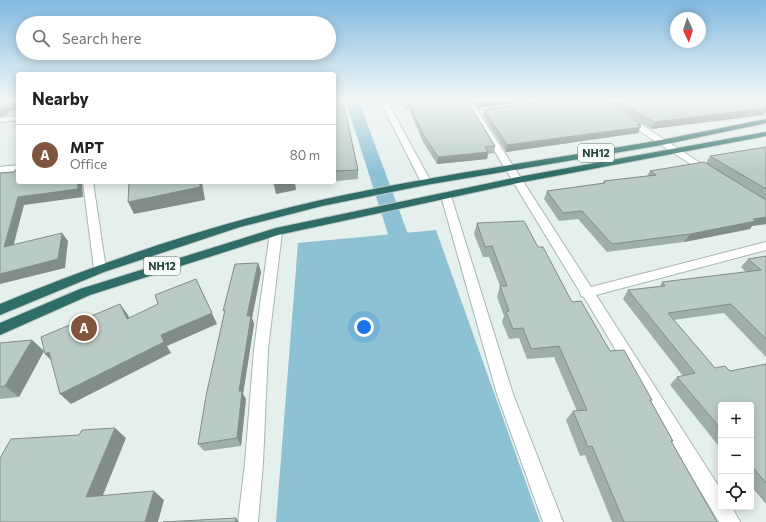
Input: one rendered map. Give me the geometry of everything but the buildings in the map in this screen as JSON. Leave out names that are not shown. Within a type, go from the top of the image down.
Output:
[{"type":"highway","name":"NH12","points":[[0,310],[72,279],[100,269],[236,225],[321,203],[426,182],[662,142],[754,123]]},
{"type":"highway","name":"NH12","points":[[0,329],[84,292],[276,232],[518,180],[766,134]]},
{"type":"street","points":[[395,123],[426,182]]},
{"type":"street","points":[[485,123],[509,168],[518,180],[586,292],[730,522]]},
{"type":"street","points":[[633,123],[714,176]]},
{"type":"street","points":[[0,170],[16,168]]},
{"type":"street","points":[[88,184],[100,269]]},
{"type":"street","points":[[441,197],[505,394],[553,522]]},
{"type":"street","points":[[248,522],[254,463],[261,349],[276,232]]},
{"type":"street","points":[[586,292],[766,246]]},
{"type":"water","points":[[436,230],[540,522],[276,522],[298,243]]},
{"type":"waterway","points":[[359,123],[398,234]]},
{"type":"place","name":"MPT","points":[[84,328]]}]
